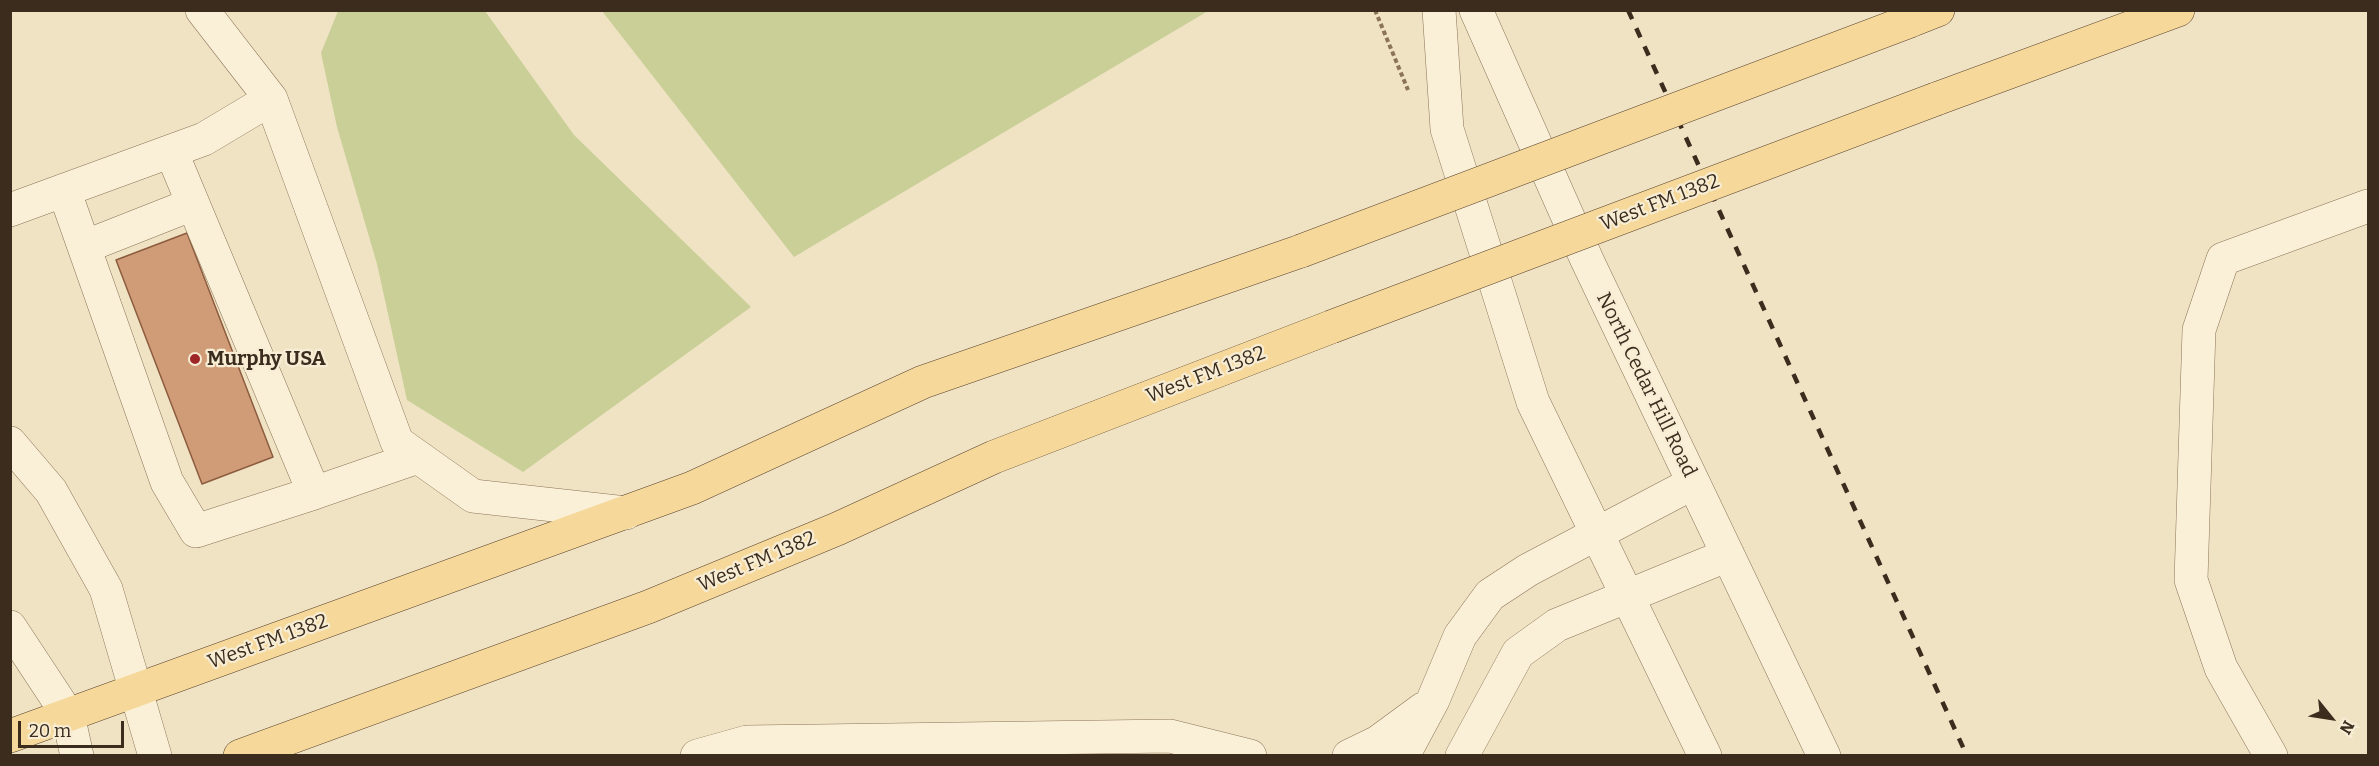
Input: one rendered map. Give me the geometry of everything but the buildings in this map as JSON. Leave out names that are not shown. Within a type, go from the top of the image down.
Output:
[{"type":"main road","name":"West FM 1382","points":[[240,756],[648,607],[837,529],[994,457],[1331,327],[2178,10]]},
{"type":"main road","name":"West FM 1382","points":[[10,736],[692,488],[923,382],[1301,251],[1924,16]]},
{"type":"street","points":[[202,10],[271,99],[397,442],[473,496],[626,513]]},
{"type":"street","points":[[1439,10],[1447,129],[1533,402],[1705,756]]},
{"type":"street","name":"North Cedar Hill Road","points":[[1476,10],[1587,260],[1824,756]]},
{"type":"street","points":[[10,210],[204,139],[271,99]]},
{"type":"street","points":[[171,151],[314,493]]},
{"type":"street","points":[[64,190],[167,482],[196,531],[418,457]]},
{"type":"street","points":[[84,247],[193,204]]},
{"type":"street","points":[[2271,756],[2221,668],[2191,580],[2199,330],[2223,259],[2368,206]]},
{"type":"street","points":[[10,443],[51,490],[106,589],[155,756]]},
{"type":"street","points":[[1402,756],[1433,700],[1460,636],[1490,595],[1528,570],[1694,483]]},
{"type":"street","points":[[1471,747],[1518,653],[1557,624],[1728,555]]},
{"type":"street","points":[[10,627],[68,715],[77,756]]},
{"type":"street","points":[[1349,756],[1378,742],[1407,723],[1433,700]]},
{"type":"street","points":[[697,756],[747,742],[1178,746],[1250,756]]},
{"type":"green space","points":[[338,11],[485,11],[574,135],[751,307],[523,472],[407,400],[377,264],[337,127],[321,53]]},
{"type":"green space","points":[[602,11],[1208,11],[794,257]]},
{"type":"railway","points":[[1628,10],[1967,756]]},
{"type":"place","name":"Murphy USA","points":[[195,359]]}]
